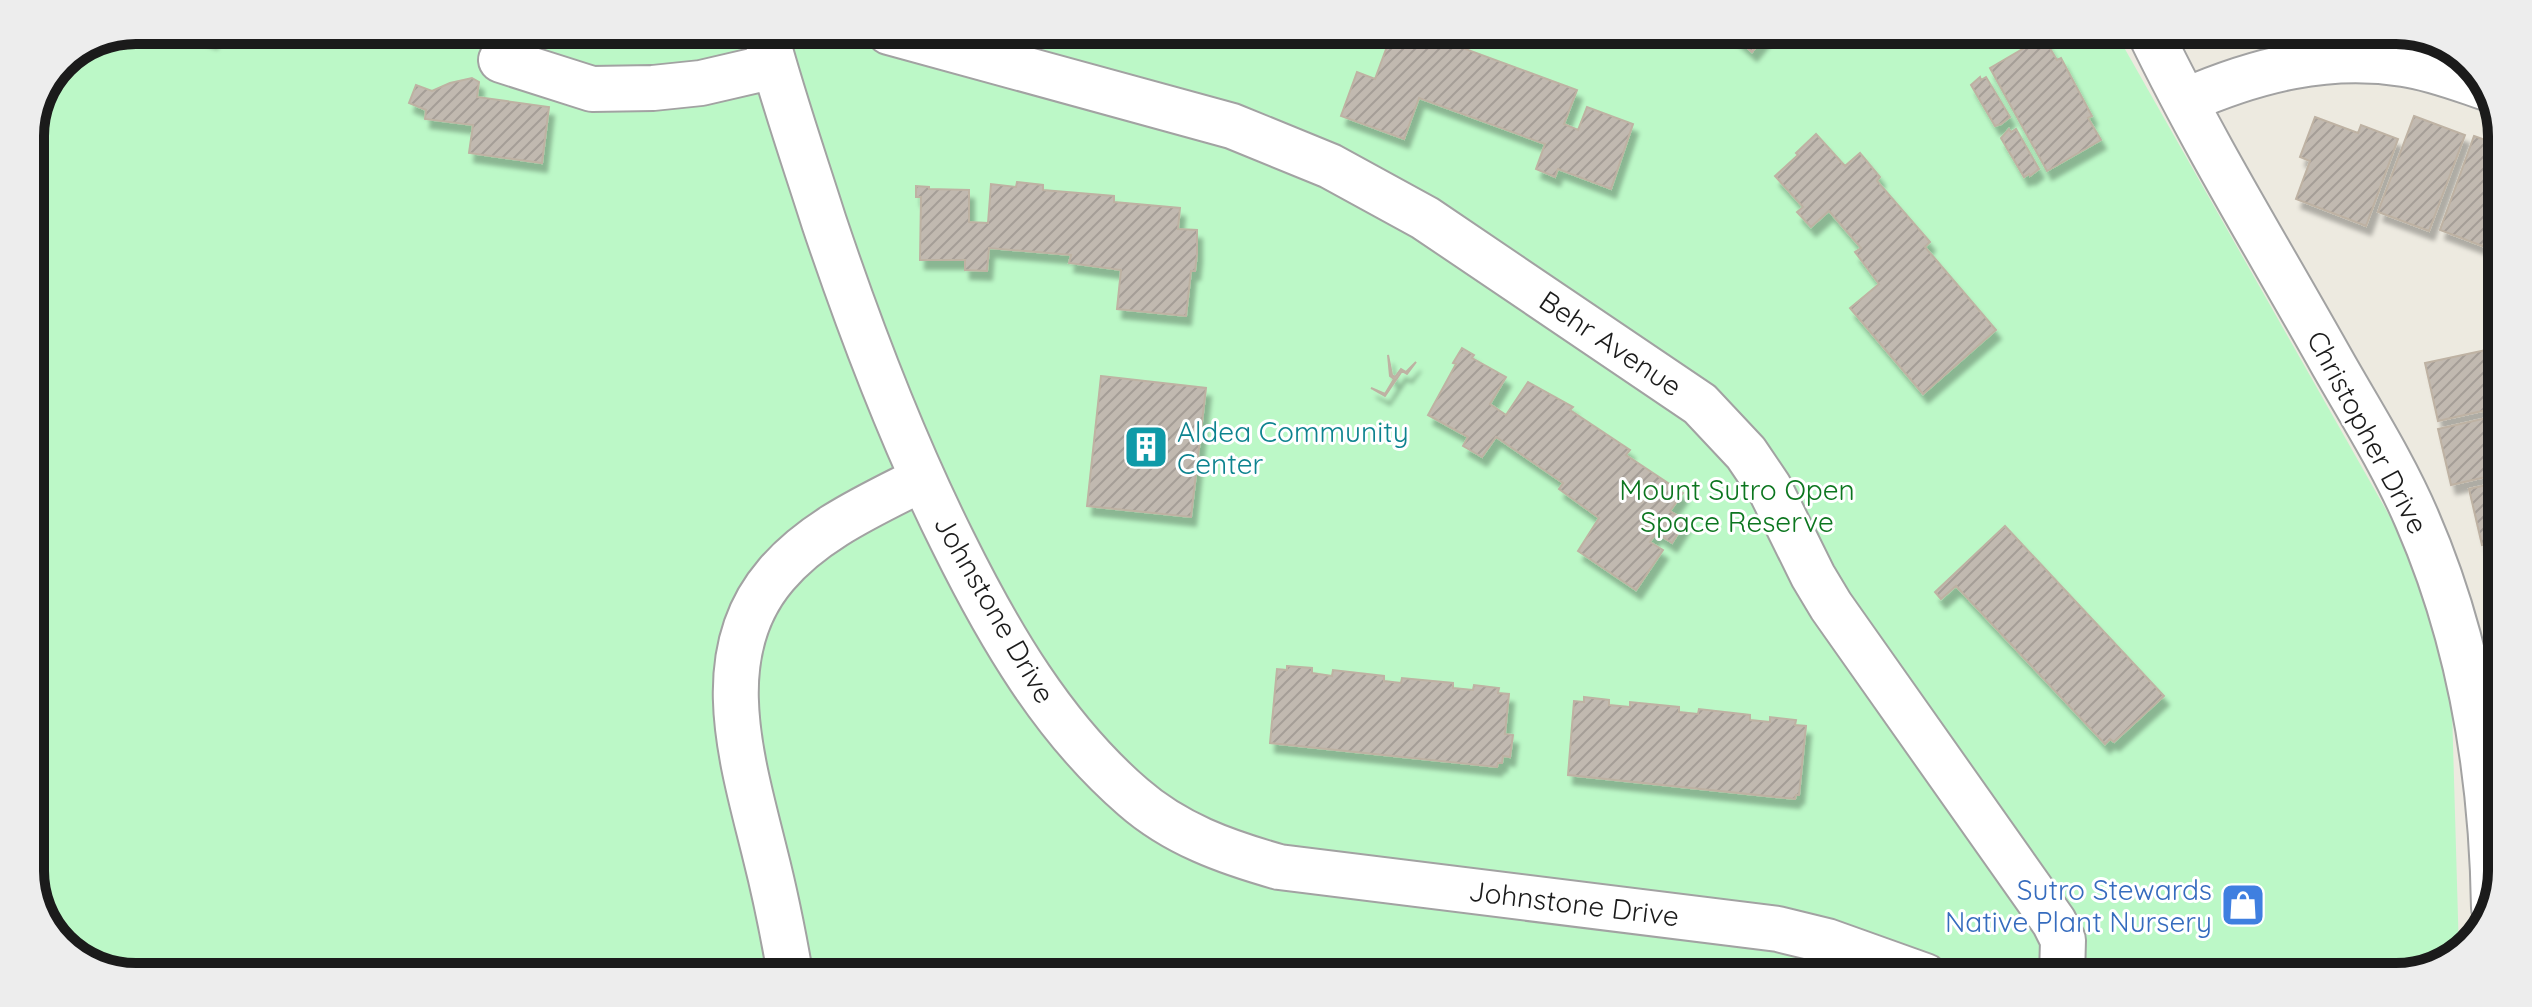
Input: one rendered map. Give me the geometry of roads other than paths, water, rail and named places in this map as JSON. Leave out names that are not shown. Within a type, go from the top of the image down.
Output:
[{"type":"street","name":"Behr Avenue","points":[[933,44],[1232,126],[1330,166],[1425,218],[1700,404],[1746,453],[1769,487],[1831,606],[2054,922],[2063,940],[2062,963]]},
{"type":"street","name":"Christopher Drive","points":[[2156,44],[2395,471],[2436,566],[2466,663],[2488,786]]},
{"type":"street","points":[[501,60],[592,89],[653,88],[701,83],[769,49]]},
{"type":"street","name":"Johnstone Drive","points":[[769,49],[866,346],[922,479],[994,619],[1050,707],[1077,741],[1135,799],[1169,824],[1202,842],[1239,856],[1291,869],[1778,929],[1892,963]]},
{"type":"street","points":[[2185,101],[2265,71],[2310,62],[2357,59],[2407,64],[2471,83]]},
{"type":"street","points":[[788,963],[766,856],[740,759],[735,700],[739,655],[752,612],[775,576],[807,545],[839,523],[922,479]]},
{"type":"place","name":"Aldea Community Center","points":[[1146,447]]},
{"type":"place","name":"Sutro Stewards Native Plant Nursery","points":[[2243,905]]},
{"type":"park label","name":"Mount Sutro Open Space Reserve","points":[[1737,505]]}]
